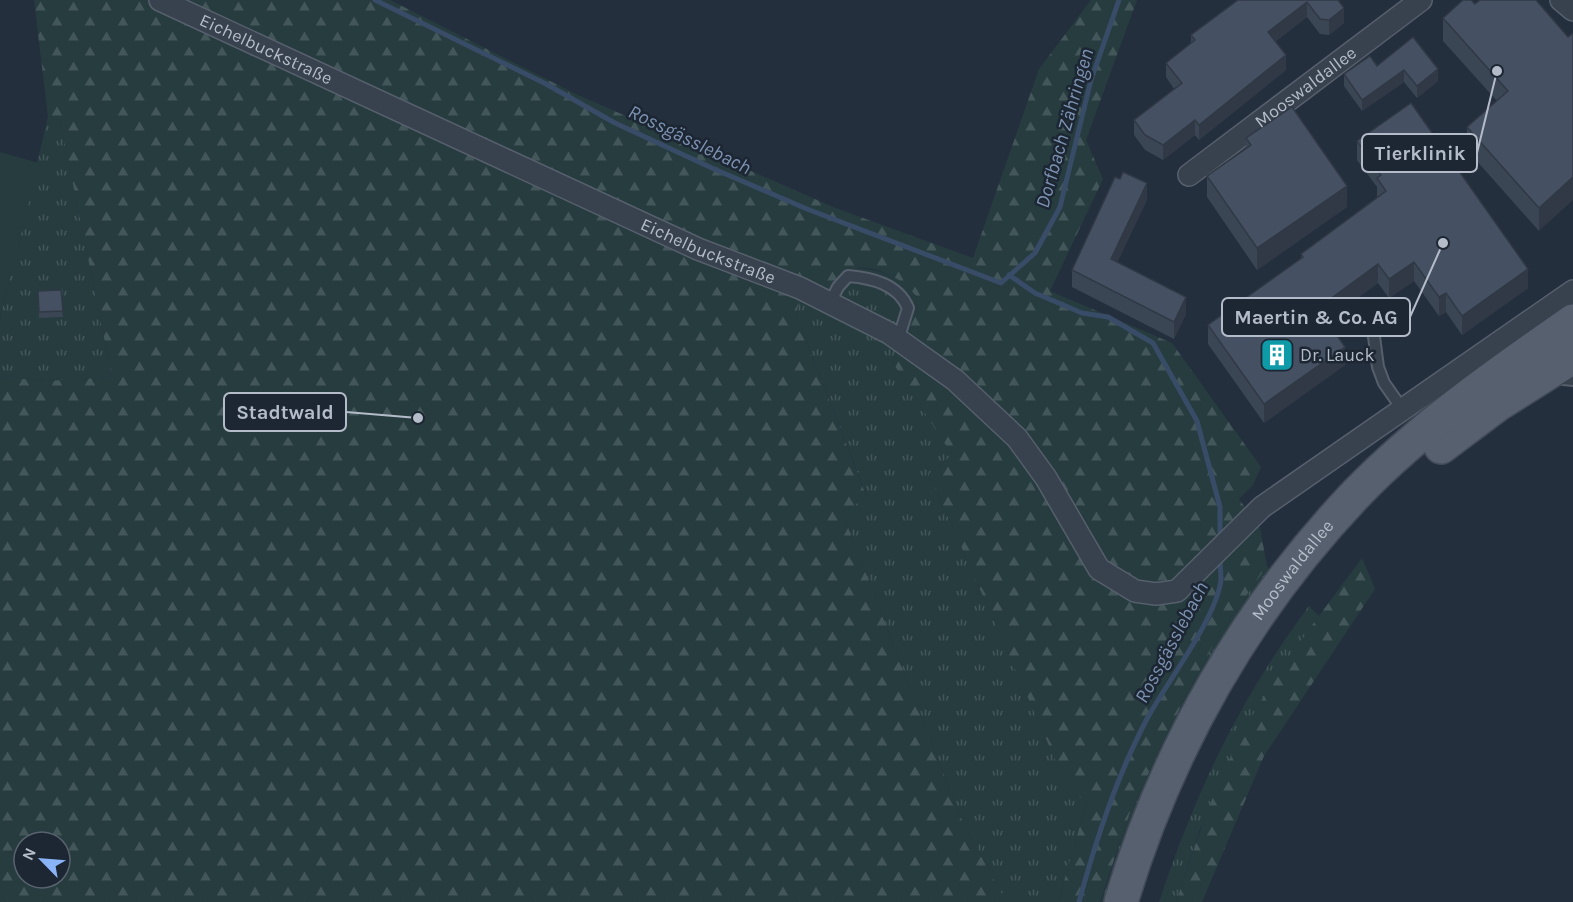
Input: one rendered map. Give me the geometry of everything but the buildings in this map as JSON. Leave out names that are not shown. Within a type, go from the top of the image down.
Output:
[{"type":"main road","name":"Mooswaldallee","points":[[1122,902],[1136,855],[1165,778],[1195,717],[1237,645],[1309,546],[1358,492],[1408,446],[1468,397],[1573,321]]},
{"type":"main road","name":"Mooswaldallee","points":[[1145,902],[1174,817],[1212,733],[1250,667],[1309,582],[1377,506],[1429,457],[1456,434],[1557,378],[1573,357]]},
{"type":"street","name":"Eichelbuckstraße","points":[[160,0],[698,249],[800,288],[898,340],[955,380],[1017,438],[1046,478],[1099,569],[1136,591],[1156,594],[1176,591],[1262,507],[1403,410]]},
{"type":"street","name":"Mooswaldallee","points":[[1189,176],[1421,0]]},
{"type":"street","points":[[1561,0],[1573,10]]},
{"type":"street","points":[[1403,410],[1573,291]]},
{"type":"lane","points":[[830,303],[838,286],[848,276],[862,277],[890,286],[903,295],[908,308],[898,340]]},
{"type":"lane","points":[[1358,307],[1372,329],[1378,367],[1384,383],[1403,410]]},
{"type":"green space","points":[[34,0],[390,0],[576,94],[833,207],[973,258],[1039,69],[1091,0],[1137,0],[1086,140],[1103,179],[1050,291],[1172,343],[1261,467],[1253,485],[1239,499],[1260,528],[1267,566],[1219,634],[1172,723],[1129,815],[1100,902],[1058,902],[1087,801],[1070,793],[929,474],[952,455],[893,363],[916,315],[917,298],[906,285],[890,275],[862,267],[845,271],[829,290],[805,279],[796,314],[867,498],[842,512],[963,823],[1006,902],[0,902],[0,377],[46,381],[112,377],[60,120],[48,117]]},
{"type":"green space","points":[[48,117],[60,119],[112,377],[46,381],[0,377],[0,317]]},
{"type":"green space","points":[[0,152],[39,163],[0,317]]},
{"type":"green space","points":[[852,268],[889,275],[905,284],[917,299],[916,315],[893,363],[952,455],[929,474],[1070,792],[1087,801],[1058,902],[1006,902],[963,823],[842,512],[867,497],[796,314],[805,279],[841,274]]},
{"type":"green space","points":[[1362,558],[1375,589],[1264,756],[1202,902],[1176,902],[1213,797],[1241,736],[1283,667]]},
{"type":"green space","points":[[1267,566],[1277,576],[1114,902],[1101,902],[1129,815],[1172,723],[1219,634]]},
{"type":"green space","points":[[1309,606],[1319,616],[1281,672],[1200,829],[1176,902],[1159,902],[1188,822],[1222,748],[1261,676]]},
{"type":"waterway","name":"Rossgässlebach","points":[[375,0],[546,84],[615,123],[714,169],[807,209],[1001,283],[1035,253],[1060,207],[1091,80],[1119,0]]},
{"type":"waterway","name":"Rossgässlebach","points":[[1009,275],[1035,293],[1082,313],[1108,317],[1153,343],[1197,421],[1220,507],[1220,539]]},
{"type":"waterway","name":"Rossgässlebach","points":[[1079,902],[1100,831],[1137,739],[1156,703],[1201,631],[1217,596],[1221,580],[1220,557]]},
{"type":"place","name":"Tierklinik","points":[[1497,71]]},
{"type":"place","name":"Maertin & Co. AG","points":[[1443,243]]},
{"type":"place","name":"Dr. Lauck","points":[[1277,355]]},
{"type":"place","name":"Stadtwald","points":[[418,418]]},
{"type":"water label","name":"Dorfbach Zähringen","points":[[1064,128]]}]
